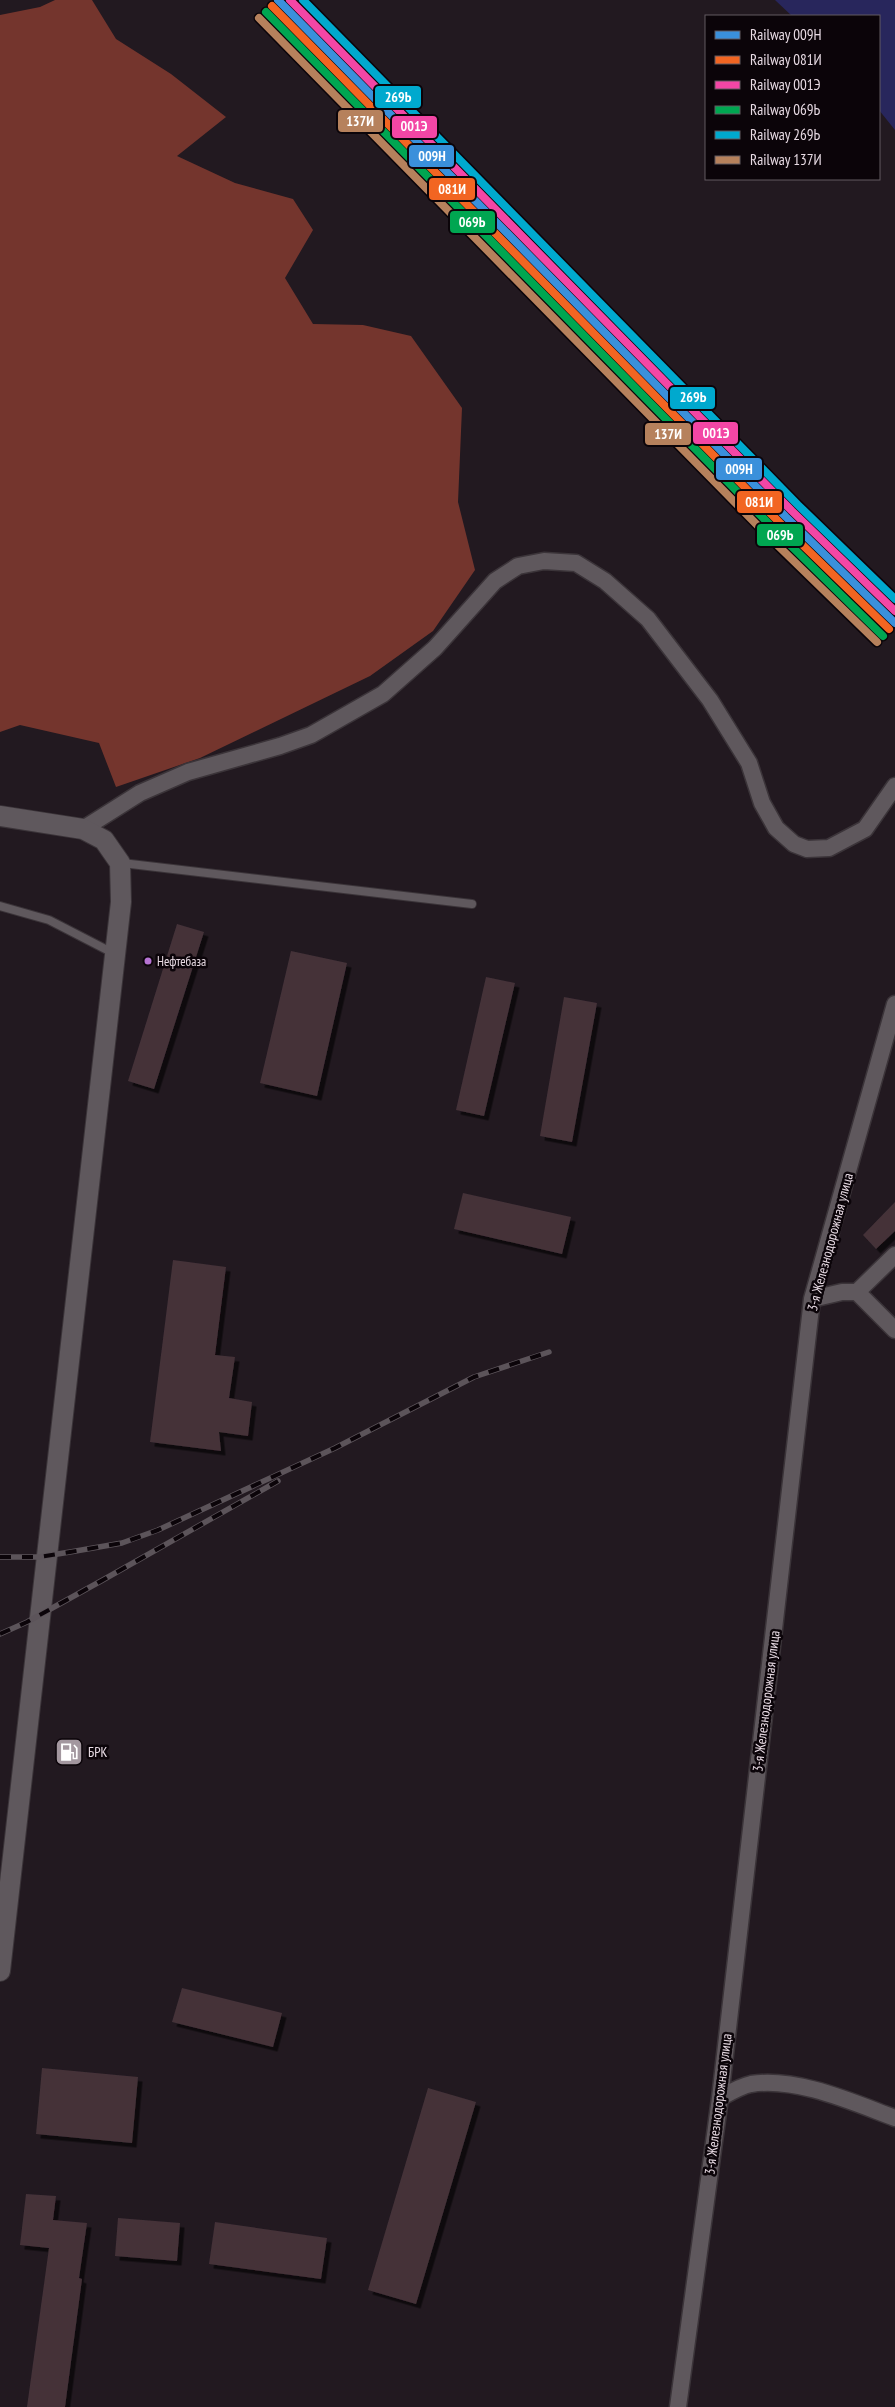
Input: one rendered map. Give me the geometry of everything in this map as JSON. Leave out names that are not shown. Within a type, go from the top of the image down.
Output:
[{"type":"street","points":[[83,829],[140,793],[188,772],[280,746],[311,735],[383,694],[435,648],[495,581],[518,566],[544,561],[576,563],[605,581],[648,619],[710,700],[749,763],[762,803],[776,828],[794,844],[807,849],[829,848],[865,829],[895,786]]},
{"type":"street","points":[[0,816],[83,829],[104,840],[120,863],[121,902],[0,1971]]},
{"type":"street","name":"3-я Железнодорожная улица","points":[[678,2407],[720,2098],[812,1299],[895,1004]]},
{"type":"street","points":[[812,1299],[842,1292],[857,1292],[895,1255]]},
{"type":"street","points":[[857,1292],[895,1330]]},
{"type":"street","points":[[720,2098],[749,2084],[776,2082],[829,2094],[895,2118]]},
{"type":"lane","points":[[120,863],[472,904]]},
{"type":"lane","points":[[0,906],[49,920],[116,954]]},
{"type":"shaded area","points":[[55,0],[92,0],[116,39],[171,74],[226,117],[177,156],[235,183],[293,199],[313,230],[285,278],[313,324],[363,325],[411,336],[462,408],[458,502],[475,570],[433,631],[370,676],[200,758],[116,787],[99,743],[20,725],[0,732],[0,15],[40,7]]},
{"type":"shaded area","points":[[775,0],[895,0],[895,130],[880,111],[880,15],[791,15]]},
{"type":"building","points":[[177,924],[204,932],[154,1089],[128,1081]]},
{"type":"building","points":[[291,951],[347,963],[317,1096],[260,1083]]},
{"type":"building","points":[[486,977],[515,983],[484,1116],[456,1110]]},
{"type":"building","points":[[564,997],[597,1003],[572,1142],[540,1136]]},
{"type":"building","points":[[463,1193],[571,1217],[562,1254],[454,1229]]},
{"type":"building","points":[[895,1202],[895,1231],[876,1249],[863,1235]]},
{"type":"building","points":[[173,1260],[226,1267],[215,1355],[235,1357],[229,1398],[252,1402],[248,1436],[219,1432],[221,1451],[150,1442]]},
{"type":"building","points":[[182,1988],[282,2013],[273,2047],[172,2022]]},
{"type":"building","points":[[42,2068],[138,2077],[132,2143],[36,2134]]},
{"type":"building","points":[[428,2088],[476,2102],[416,2304],[368,2290]]},
{"type":"building","points":[[26,2194],[56,2196],[53,2220],[87,2223],[79,2278],[82,2279],[65,2407],[27,2407],[49,2248],[20,2245]]},
{"type":"building","points":[[118,2218],[180,2223],[177,2261],[115,2256]]},
{"type":"building","points":[[215,2222],[327,2238],[321,2279],[209,2264]]},
{"type":"railway","points":[[296,0],[895,607]]},
{"type":"railway","points":[[0,1557],[39,1557],[70,1552],[122,1543],[158,1530],[335,1448],[474,1377],[549,1352]]},
{"type":"railway","points":[[0,1634],[27,1622],[278,1481]]},
{"type":"rail line","name":"009Н","points":[[278,0],[786,517],[895,623]]},
{"type":"rail line","name":"001Э","points":[[290,0],[792,511],[895,611]]},
{"type":"rail line","name":"269Ь","points":[[303,0],[798,505],[895,599]]},
{"type":"rail line","name":"081И","points":[[272,6],[780,523],[889,629]]},
{"type":"rail line","name":"069Ь","points":[[266,12],[774,529],[883,636]]},
{"type":"rail line","name":"137И","points":[[259,18],[767,535],[877,642]]},
{"type":"place","name":"Нефтебаза","points":[[148,961]]},
{"type":"place","name":"БРК","points":[[69,1752]]}]
